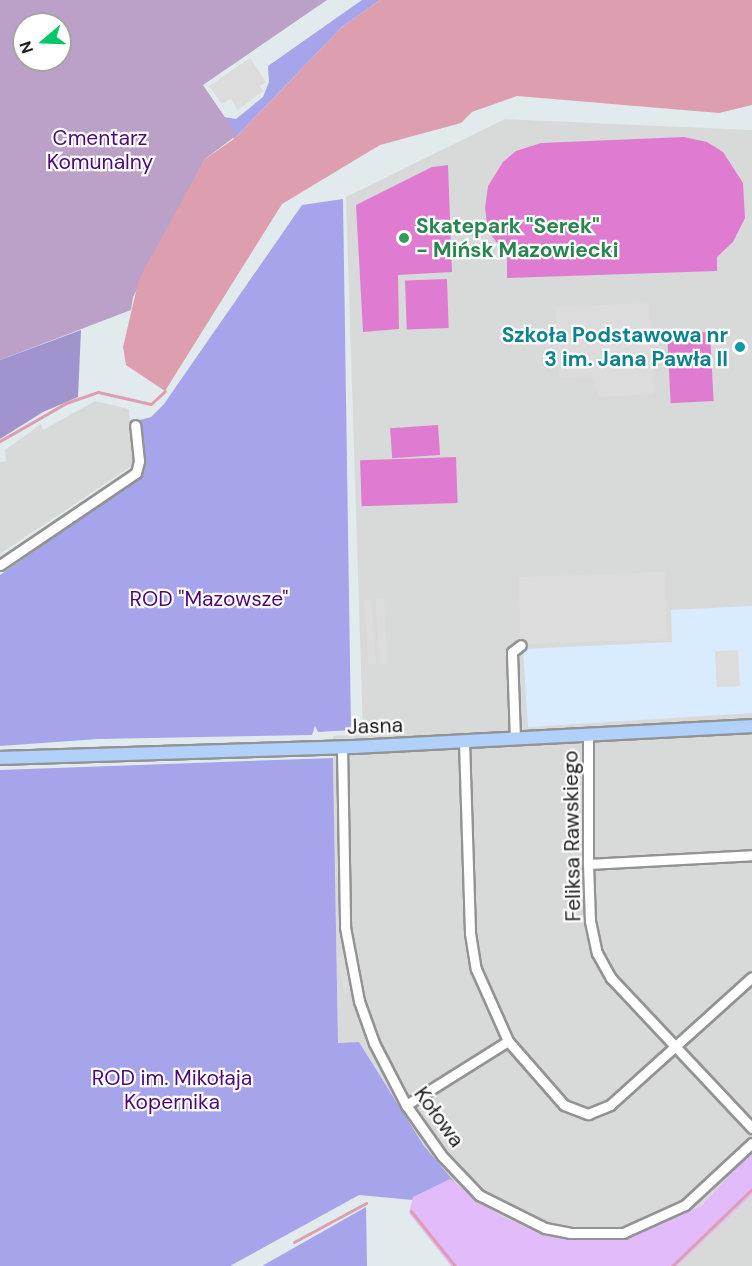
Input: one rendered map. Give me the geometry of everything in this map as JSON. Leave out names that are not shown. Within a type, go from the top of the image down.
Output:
[{"type":"street","points":[[0,565],[136,473],[140,462],[135,425]]},
{"type":"street","points":[[515,739],[512,652],[521,645]]},
{"type":"street","name":"Jasna","points":[[0,758],[342,747],[752,726]]},
{"type":"street","name":"Feliksa Rawskiego","points":[[588,735],[588,864],[591,932],[600,959],[611,978],[752,1128]]},
{"type":"street","points":[[464,741],[472,950],[482,987],[508,1041],[564,1105],[588,1114],[621,1097],[752,976]]},
{"type":"street","name":"Kołowa","points":[[342,747],[348,952],[367,1025],[406,1105],[442,1156],[479,1195],[524,1220],[570,1233],[622,1233],[663,1217],[701,1192],[752,1143]]},
{"type":"street","points":[[588,864],[752,855]]},
{"type":"street","points":[[406,1105],[508,1041]]},
{"type":"shaded area","points":[[380,0],[752,0],[752,105],[719,113],[517,96],[472,112],[461,123],[380,145],[282,204],[165,391],[126,365],[123,347],[139,279],[205,159],[234,139],[343,26]]},
{"type":"shaded area","points":[[250,58],[266,82],[260,86],[263,91],[238,110],[231,99],[222,104],[209,86]]},
{"type":"shaded area","points":[[505,119],[752,130],[752,1151],[701,1206],[632,1237],[574,1240],[538,1233],[500,1215],[450,1179],[424,1146],[359,1042],[338,1043],[333,736],[363,734],[346,197]]},
{"type":"shaded area","points":[[684,137],[707,142],[723,152],[743,183],[745,218],[733,242],[717,257],[717,271],[507,278],[507,256],[488,231],[485,208],[488,186],[503,162],[516,151],[541,143]]},
{"type":"shaded area","name":"Skatepark \"Serek\" - Mińsk Mazowiecki","points":[[448,165],[452,272],[398,275],[399,329],[363,332],[356,205],[432,167]]},
{"type":"shaded area","points":[[447,279],[449,328],[407,329],[405,280]]},
{"type":"shaded area","points":[[649,303],[654,394],[599,397],[593,377],[559,378],[556,307]]},
{"type":"shaded area","points":[[81,330],[78,397],[43,412],[0,439],[0,360]]},
{"type":"shaded area","points":[[710,332],[714,401],[671,403],[667,334]]},
{"type":"shaded area","points":[[95,401],[129,409],[133,465],[0,554],[0,462],[6,461],[5,450],[41,424],[43,430]]},
{"type":"shaded area","points":[[438,425],[440,455],[392,458],[390,428]]},
{"type":"shaded area","points":[[456,457],[458,503],[362,506],[360,460]]},
{"type":"shaded area","points":[[665,572],[667,639],[520,644],[518,577]]},
{"type":"shaded area","points":[[376,598],[384,598],[387,664],[379,664]]},
{"type":"shaded area","points":[[364,599],[371,599],[376,664],[369,664]]},
{"type":"shaded area","points":[[752,606],[752,713],[528,727],[523,649],[672,642],[671,610]]},
{"type":"shaded area","points":[[738,650],[740,686],[717,687],[715,651]]},
{"type":"shaded area","points":[[344,956],[351,991],[344,993],[337,957]]},
{"type":"shaded area","points":[[752,1151],[752,1195],[677,1266],[451,1266],[409,1213],[413,1197],[450,1179],[500,1215],[538,1233],[574,1240],[632,1237],[701,1206]]},
{"type":"shaded area","points":[[752,1195],[752,1266],[677,1266],[716,1229]]},
{"type":"green space","name":"Cmentarz Komunalny","points":[[0,0],[327,0],[203,85],[237,135],[205,159],[133,297],[131,310],[0,360]]},
{"type":"green space","points":[[362,0],[380,0],[343,26],[234,139],[224,117],[236,119],[263,97],[269,82],[268,66]]},
{"type":"green space","name":"ROD \"Mazowsze\"","points":[[343,199],[351,730],[318,732],[315,726],[312,735],[98,739],[0,746],[0,575],[142,476],[145,468],[140,420],[151,417],[164,404],[302,205]]},
{"type":"green space","name":"ROD im. Mikołaja Kopernika","points":[[333,758],[338,1043],[359,1042],[424,1146],[457,1185],[413,1200],[359,1195],[230,1266],[0,1266],[0,770]]},
{"type":"green space","points":[[366,1207],[367,1266],[262,1266]]},
{"type":"waterway","points":[[0,441],[66,403],[98,392],[151,404],[165,391]]},
{"type":"waterway","points":[[672,1266],[752,1189]]},
{"type":"waterway","points":[[294,1242],[366,1203]]},
{"type":"waterway","points":[[411,1211],[455,1266]]},
{"type":"place","name":"Skatepark \"Serek\" - Mińsk Mazowiecki","points":[[404,238]]},
{"type":"place","name":"Szkoła Podstawowa nr 3 im. Jana Pawła II","points":[[740,347]]}]
